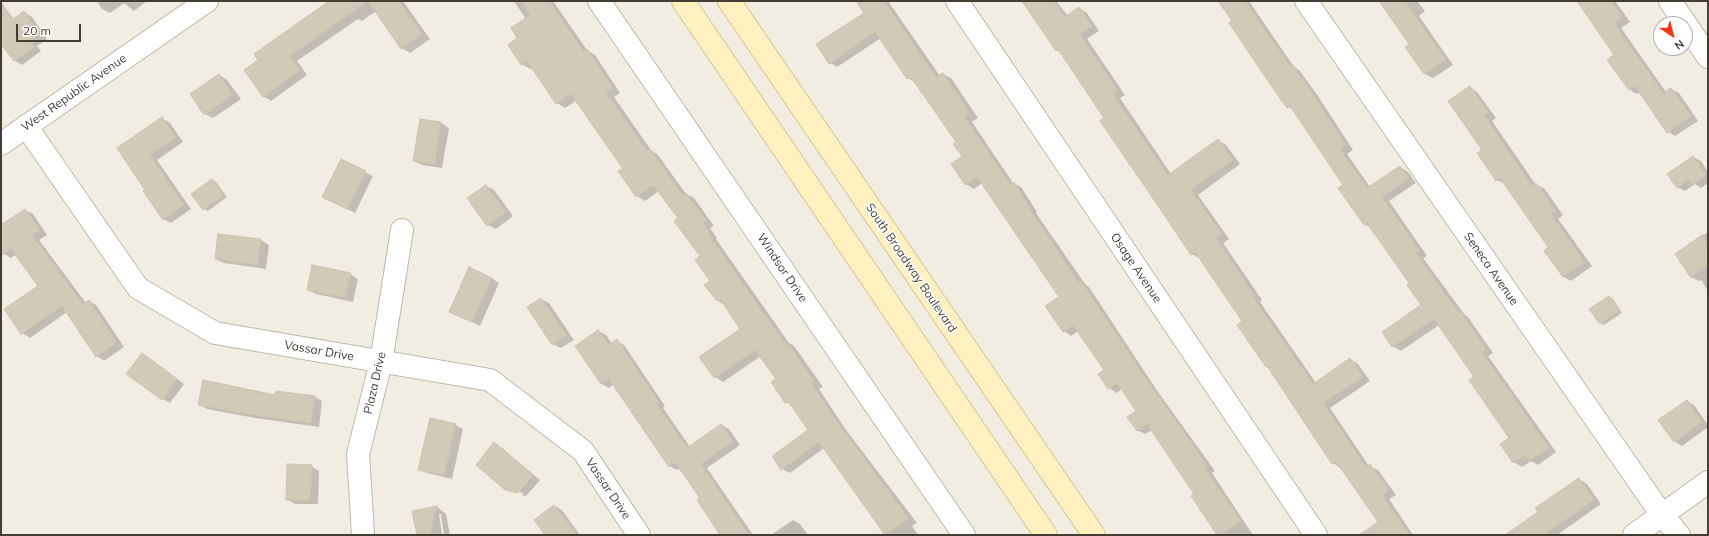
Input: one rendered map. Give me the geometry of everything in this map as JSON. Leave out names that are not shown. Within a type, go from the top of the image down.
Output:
[{"type":"main road","points":[[682,1],[1046,535]]},
{"type":"main road","name":"South Broadway Boulevard","points":[[729,1],[1094,535]]},
{"type":"street","name":"Windsor Drive","points":[[599,1],[964,535]]},
{"type":"street","name":"Osage Avenue","points":[[957,1],[1316,535]]},
{"type":"street","name":"Seneca Avenue","points":[[1306,1],[1662,515],[1679,535]]},
{"type":"street","points":[[1670,1],[1708,57]]},
{"type":"street","name":"West Republic Avenue","points":[[1,144],[202,2]]},
{"type":"street","name":"Vassar Drive","points":[[26,126],[138,288],[215,333],[490,380],[583,451],[639,535]]},
{"type":"street","name":"Plaza Drive","points":[[363,535],[358,454],[381,362],[402,230]]},
{"type":"street","points":[[1634,535],[1708,482]]},
{"type":"building","points":[[329,1],[368,1],[290,56],[300,70],[263,97],[244,70],[258,60],[254,54]]},
{"type":"building","points":[[368,1],[399,1],[422,34],[401,49]]},
{"type":"building","points":[[521,1],[549,1],[584,52],[587,49],[613,88],[606,92],[647,151],[650,149],[683,195],[686,193],[707,221],[703,223],[710,233],[708,234],[784,342],[786,341],[815,382],[812,384],[839,424],[909,519],[885,535],[819,442],[781,470],[772,456],[808,430],[788,401],[785,403],[771,382],[776,379],[755,350],[714,378],[699,357],[740,329],[720,299],[717,301],[704,285],[710,281],[695,260],[700,256],[674,221],[678,218],[653,185],[636,197],[618,171],[623,169],[571,94],[556,104],[527,61],[521,65],[508,45],[517,38],[511,28],[530,15]]},
{"type":"building","points":[[856,1],[884,1],[936,77],[943,73],[970,114],[965,117],[1010,184],[1014,182],[1030,207],[1029,208],[1079,283],[1081,281],[1151,386],[1208,466],[1205,468],[1241,521],[1220,535],[1217,535],[1191,496],[1194,494],[1147,424],[1137,431],[1127,417],[1136,411],[1117,383],[1108,389],[1098,374],[1104,370],[1073,325],[1063,332],[1045,306],[1059,297],[977,177],[965,185],[951,164],[962,156],[953,144],[956,142],[911,77],[907,79],[875,32],[829,64],[816,44],[864,13]]},
{"type":"building","points":[[1022,1],[1054,1],[1065,17],[1079,7],[1092,26],[1080,34],[1118,91],[1113,94],[1168,175],[1218,139],[1233,160],[1191,190],[1222,234],[1216,238],[1255,296],[1253,297],[1313,384],[1350,358],[1363,377],[1323,403],[1366,467],[1370,464],[1389,490],[1382,495],[1410,535],[1359,535],[1378,522],[1336,461],[1332,464],[1267,366],[1266,367],[1237,325],[1242,321],[1195,252],[1191,255],[1100,121],[1104,118],[1058,49],[1056,51]]},
{"type":"building","points":[[1218,1],[1245,1],[1290,66],[1292,64],[1311,91],[1346,145],[1340,149],[1367,188],[1400,166],[1409,178],[1382,197],[1420,251],[1416,253],[1459,313],[1461,312],[1486,349],[1482,352],[1549,448],[1529,461],[1525,455],[1513,463],[1500,444],[1509,438],[1469,380],[1474,377],[1434,319],[1392,347],[1382,332],[1421,305],[1407,285],[1409,283],[1367,223],[1364,225],[1338,188],[1343,185],[1290,106],[1287,108],[1268,81],[1229,23],[1232,21]]},
{"type":"building","points":[[1379,1],[1405,1],[1446,60],[1424,74],[1405,47],[1409,44]]},
{"type":"building","points":[[1577,1],[1611,1],[1623,17],[1614,23],[1663,93],[1671,88],[1691,116],[1667,133],[1635,86],[1629,90],[1607,60],[1614,55]]},
{"type":"building","points":[[1,2],[13,19],[24,11],[40,34],[30,41],[34,47],[14,61],[1,44]]},
{"type":"building","points":[[219,74],[233,95],[204,115],[190,94]]},
{"type":"building","points":[[1470,86],[1489,113],[1485,116],[1532,186],[1536,183],[1556,211],[1551,214],[1585,262],[1563,277],[1544,251],[1548,247],[1500,178],[1496,181],[1477,153],[1482,150],[1448,101]]},
{"type":"building","points":[[162,117],[176,138],[150,155],[184,205],[163,220],[143,191],[145,190],[117,148]]},
{"type":"building","points":[[420,119],[441,122],[435,164],[413,161]]},
{"type":"building","points":[[1693,156],[1706,175],[1693,184],[1689,179],[1677,188],[1667,174]]},
{"type":"building","points":[[341,159],[366,171],[347,209],[322,197]]},
{"type":"building","points":[[212,179],[224,195],[203,210],[191,194]]},
{"type":"building","points":[[486,185],[506,212],[487,226],[467,198]]},
{"type":"building","points":[[25,209],[40,230],[32,235],[83,304],[89,300],[117,343],[96,357],[62,306],[21,334],[4,309],[38,286],[11,249],[1,256],[1,225]]},
{"type":"building","points":[[218,234],[261,239],[258,265],[215,259]]},
{"type":"building","points":[[1702,235],[1708,244],[1708,265],[1691,278],[1675,254]]},
{"type":"building","points":[[312,265],[351,273],[345,298],[307,290]]},
{"type":"building","points":[[469,267],[492,278],[472,322],[449,312]]},
{"type":"building","points":[[1609,296],[1620,310],[1600,324],[1589,309]]},
{"type":"building","points":[[541,298],[567,335],[552,345],[527,307]]},
{"type":"building","points":[[598,330],[609,345],[617,339],[659,402],[656,403],[687,448],[721,424],[733,441],[701,464],[749,535],[720,535],[697,500],[700,498],[675,462],[669,467],[609,379],[601,384],[575,346]]},
{"type":"building","points":[[142,353],[177,379],[162,400],[126,374]]},
{"type":"building","points":[[203,380],[275,395],[276,391],[315,396],[311,423],[246,414],[198,405]]},
{"type":"building","points":[[1687,400],[1702,422],[1674,442],[1658,420]]},
{"type":"building","points":[[430,418],[456,424],[444,475],[418,470]]},
{"type":"building","points":[[494,442],[533,475],[518,493],[505,490],[476,465]]},
{"type":"building","points":[[287,464],[312,465],[310,501],[286,500]]},
{"type":"building","points":[[1579,478],[1594,500],[1543,535],[1505,535],[1538,512],[1535,508]]},
{"type":"building","points":[[554,505],[577,535],[545,535],[534,520]]},
{"type":"building","points":[[437,506],[430,535],[417,535],[412,511]]}]
